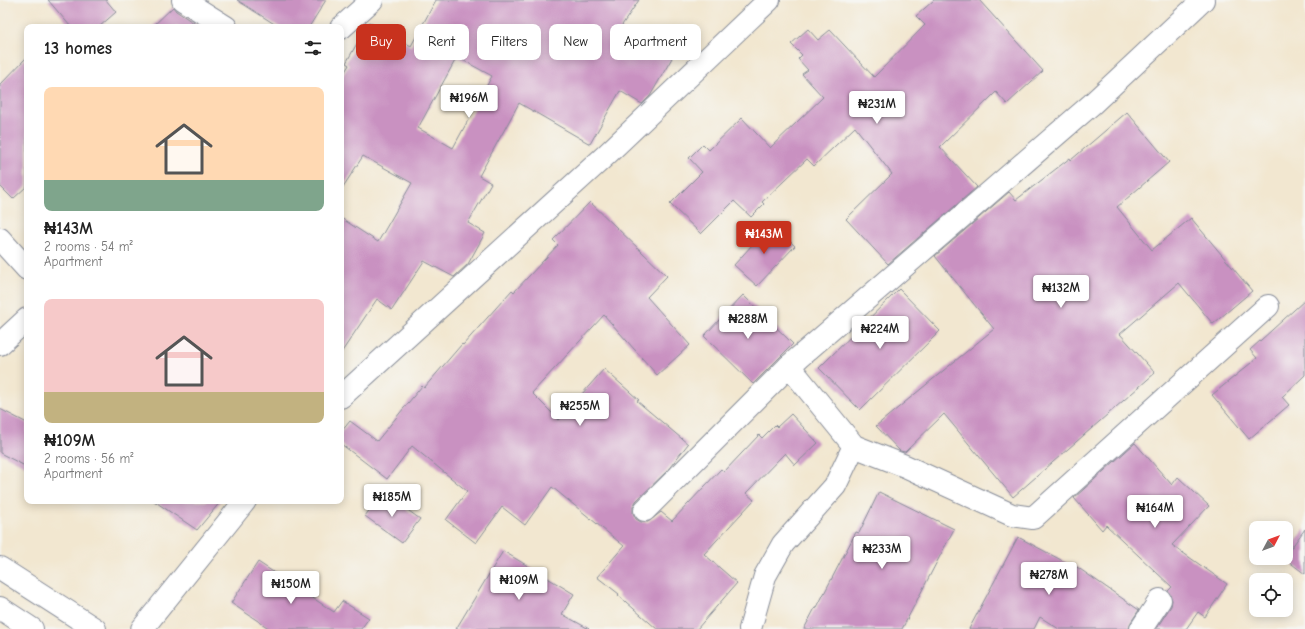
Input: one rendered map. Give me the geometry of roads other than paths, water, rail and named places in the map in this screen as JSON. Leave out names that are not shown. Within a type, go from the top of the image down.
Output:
[{"type":"street","points":[[183,0],[221,24]]},
{"type":"street","points":[[344,25],[372,0]]},
{"type":"street","points":[[344,394],[605,156],[769,0]]},
{"type":"street","points":[[645,510],[789,366],[1092,104],[1203,0]]},
{"type":"street","points":[[0,239],[24,266]]},
{"type":"street","points":[[789,366],[854,446],[905,466],[1012,515],[1033,518],[1268,306]]},
{"type":"street","points":[[0,344],[24,322]]},
{"type":"street","points":[[750,629],[765,576],[783,544],[835,486],[854,446]]},
{"type":"street","points":[[142,629],[243,504]]},
{"type":"street","points":[[0,568],[95,629]]},
{"type":"street","points":[[1141,629],[1160,600]]},
{"type":"street","points":[[0,608],[32,629]]}]
